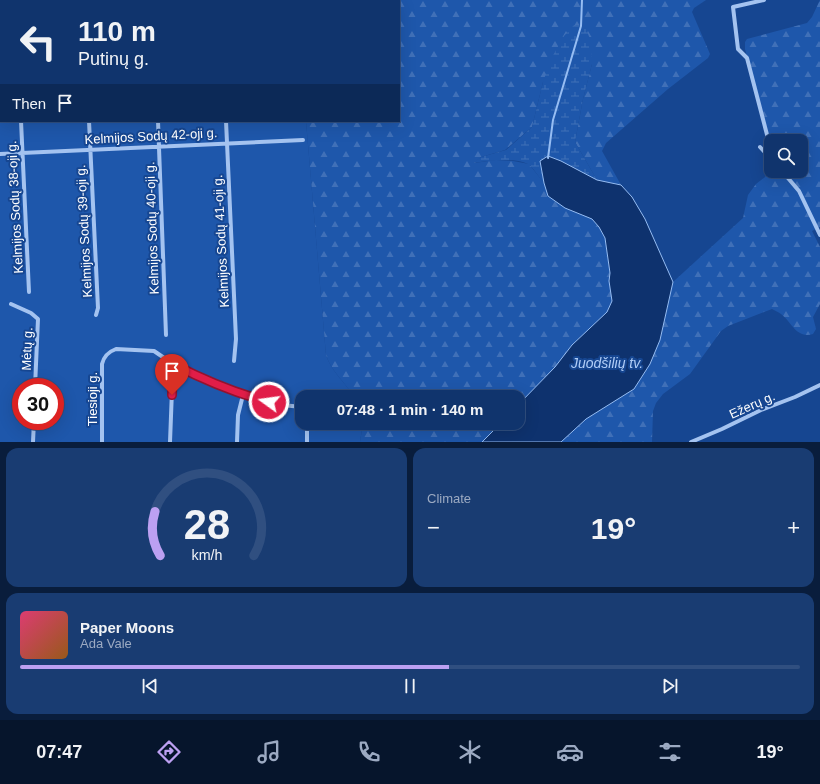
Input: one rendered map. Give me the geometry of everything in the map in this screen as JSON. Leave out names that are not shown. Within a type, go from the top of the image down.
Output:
[{"type":"street","points":[[764,0],[733,7],[738,49],[747,58],[767,134]]},
{"type":"street","name":"Kelmijos Sodų 38-oji g.","points":[[21,122],[29,292]]},
{"type":"street","name":"Kelmijos Sodų 39-oji g.","points":[[89,122],[98,308],[96,315]]},
{"type":"street","name":"Kelmijos Sodų 40-oji g.","points":[[158,122],[166,335]]},
{"type":"street","name":"Kelmijos Sodų 41-oji g.","points":[[226,122],[236,339],[234,361]]},
{"type":"street","name":"Kelmijos Sodų 42-oji g.","points":[[0,154],[303,140]]},
{"type":"street","points":[[760,147],[764,151]]},
{"type":"street","points":[[788,178],[799,191],[820,235]]},
{"type":"street","name":"Mėtų g.","points":[[11,304],[31,313],[38,319],[35,378]]},
{"type":"street","name":"Tiesioji g.","points":[[102,442],[102,364],[104,357],[116,349],[154,351],[173,364]]},
{"type":"street","points":[[170,442],[173,364],[203,380],[243,395],[282,405],[295,406]]},
{"type":"street","name":"Ežerų g.","points":[[691,442],[820,385]]},
{"type":"street","points":[[237,442],[238,415],[243,395]]},
{"type":"street","points":[[33,442],[34,430]]},
{"type":"street","points":[[307,430],[307,442]]},
{"type":"green space","points":[[400,0],[706,0],[694,8],[692,12],[710,54],[708,58],[668,89],[606,143],[602,151],[621,185],[597,180],[575,142],[583,99],[592,64],[543,82],[532,127],[505,150],[481,157],[474,163],[496,160],[529,164],[544,183],[548,196],[592,219],[599,227],[605,239],[612,301],[607,312],[572,345],[555,367],[525,398],[525,390],[349,390],[328,361],[326,355],[306,122],[400,122]]},
{"type":"green space","points":[[820,0],[820,227],[812,231],[820,247],[820,304],[813,317],[816,329],[813,334],[802,334],[795,329],[785,317],[772,309],[728,326],[721,331],[690,374],[663,394],[656,403],[653,411],[652,442],[561,442],[586,419],[634,389],[650,364],[660,340],[673,282],[743,218],[748,195],[756,184],[764,178],[808,178],[808,134],[769,134],[745,49],[745,42],[747,39],[807,23],[812,17]]},
{"type":"green space","points":[[574,25],[585,26],[590,39],[592,64],[583,99],[575,142],[597,180],[561,161],[548,156],[540,161],[544,183],[530,165],[522,162],[501,160],[473,163],[481,157],[506,150],[532,127],[543,82],[551,59],[564,36]]},
{"type":"green space","points":[[0,122],[306,122],[326,355],[331,366],[349,390],[295,390],[295,430],[362,430],[360,442],[0,442]]},
{"type":"green space","points":[[362,430],[494,430],[482,442],[360,442]]},
{"type":"water","name":"Juodšilių tv.","points":[[548,156],[561,161],[597,180],[621,185],[632,197],[645,219],[673,282],[660,340],[650,364],[634,389],[586,419],[561,442],[482,442],[494,430],[525,430],[525,398],[555,367],[572,345],[607,312],[612,301],[605,238],[599,227],[592,219],[565,208],[548,196],[540,161]]},
{"type":"waterway","points":[[548,158],[553,120],[581,26],[582,0]]},
{"type":"route","points":[[172,395],[173,364],[203,380],[243,395],[269,402]]}]
